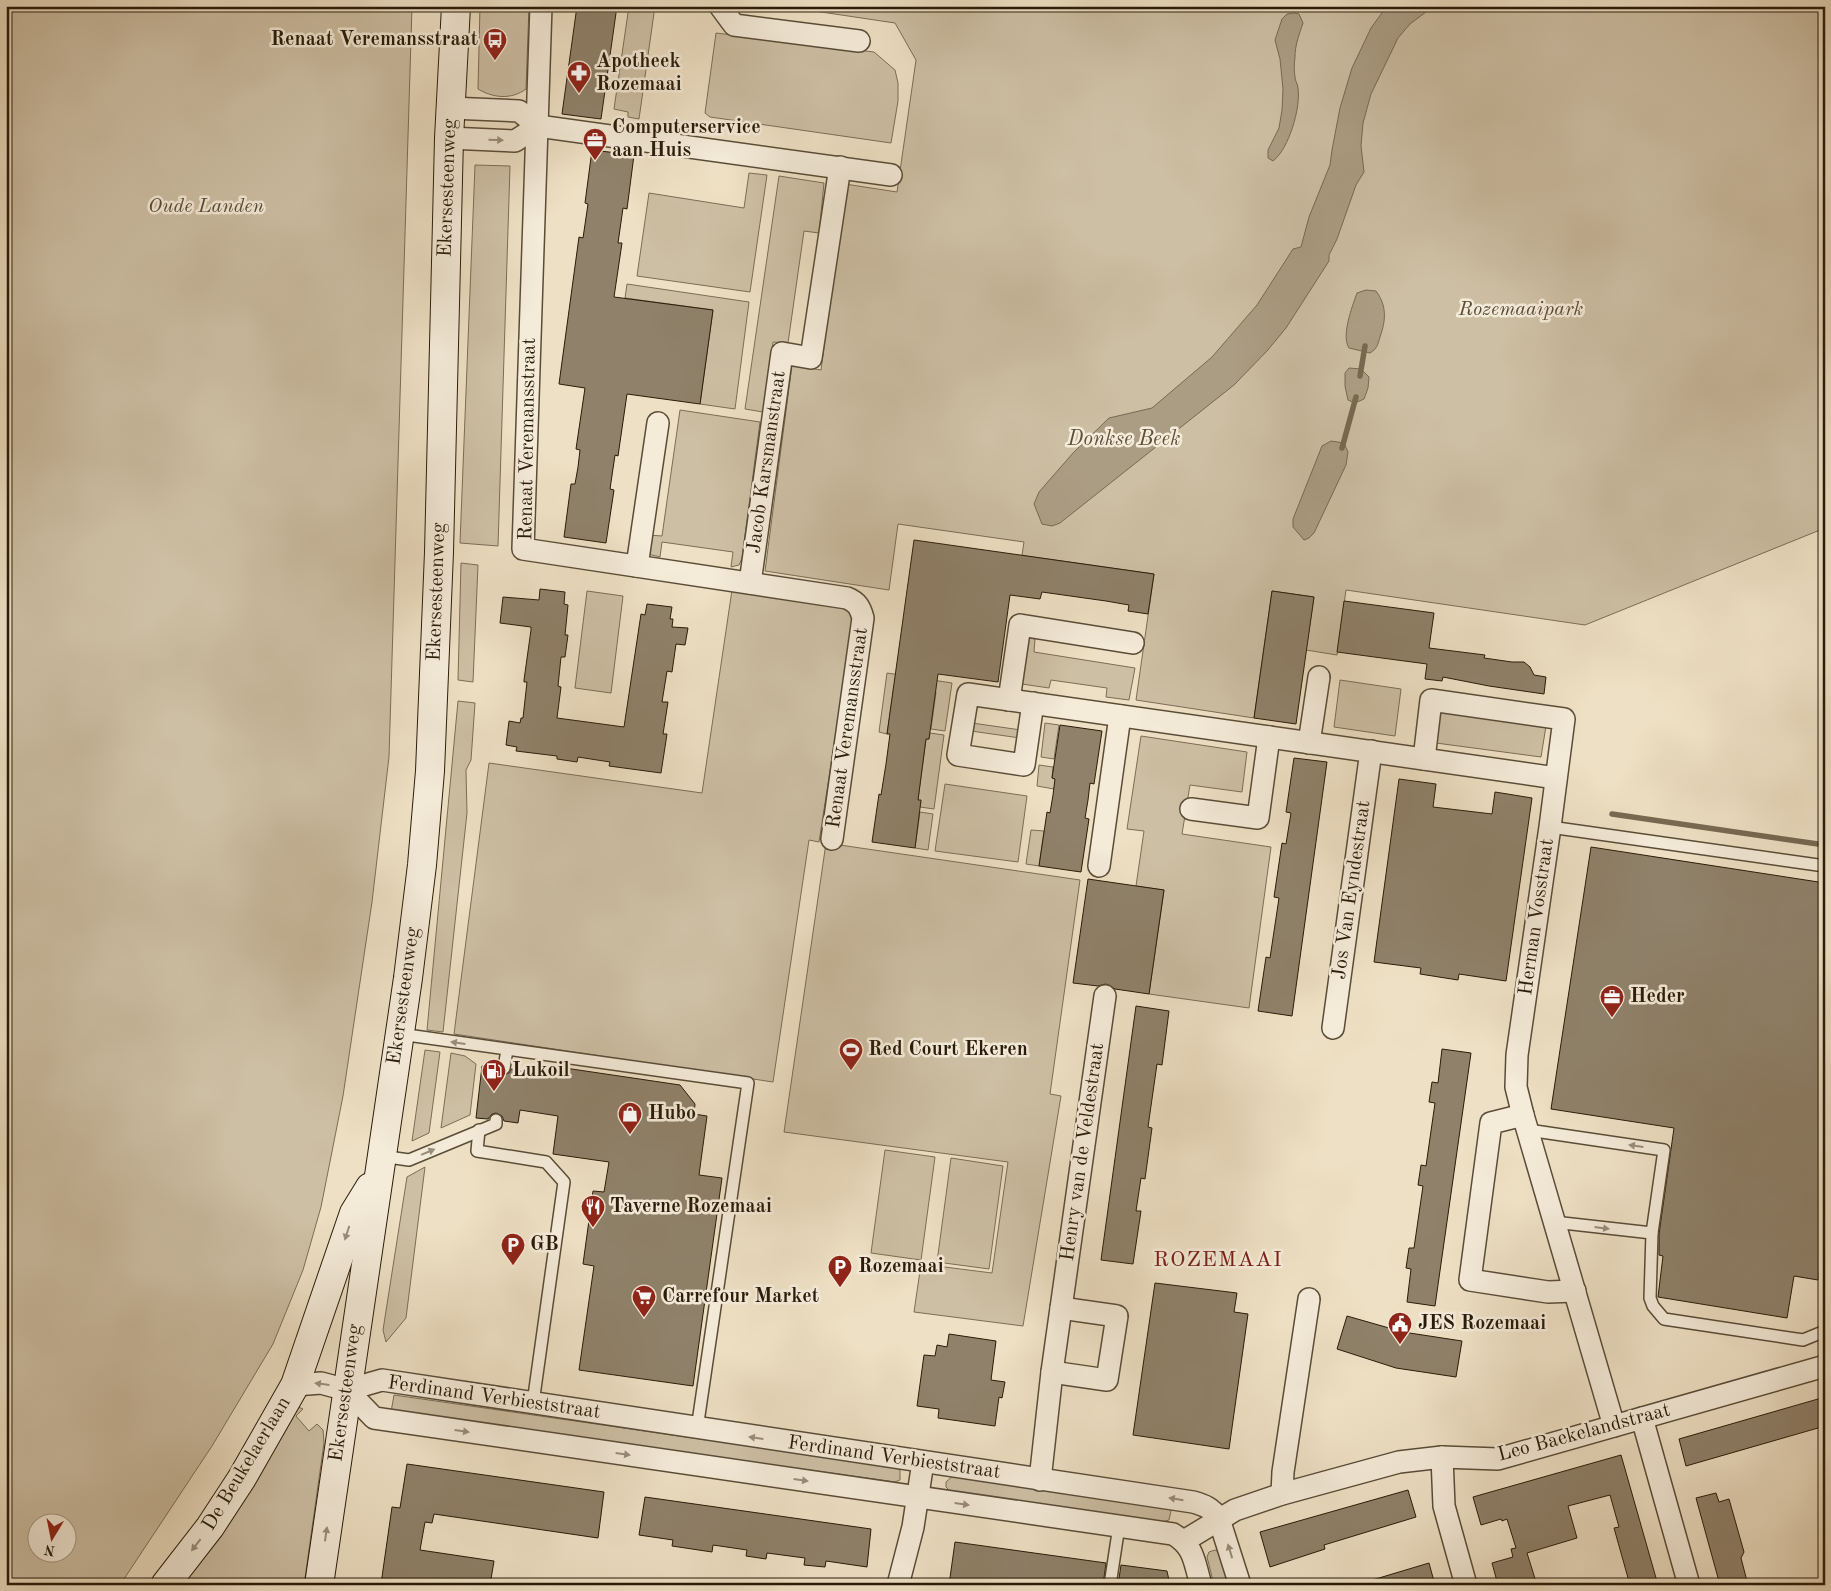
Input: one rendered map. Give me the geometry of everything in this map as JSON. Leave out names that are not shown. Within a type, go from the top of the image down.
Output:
[{"type":"main road","name":"Ekersesteenweg","points":[[319,1583],[422,865],[430,771],[439,552],[449,138],[456,6]]},
{"type":"main road","name":"Ekersesteenweg","points":[[295,1385],[354,1213],[380,1166]]},
{"type":"main road","name":"De Beukelaerlaan","points":[[165,1585],[210,1527],[242,1478],[295,1385]]},
{"type":"street","name":"Renaat Veremansstraat","points":[[541,6],[523,549],[847,598],[855,601],[861,609],[863,618],[832,839]]},
{"type":"street","points":[[720,6],[734,25],[859,41]]},
{"type":"street","points":[[450,108],[519,111],[538,126],[891,175]]},
{"type":"street","points":[[449,138],[515,141],[538,126]]},
{"type":"street","name":"Jacob Karsmanstraat","points":[[750,583],[782,353],[811,358],[840,167]]},
{"type":"street","points":[[636,566],[658,423]]},
{"type":"street","points":[[1009,700],[1020,625],[1133,644]]},
{"type":"street","points":[[1309,743],[1318,677]]},
{"type":"street","points":[[1033,703],[1024,765],[958,755],[968,694],[1033,703],[1371,752],[1556,778]]},
{"type":"street","name":"Herman Vosstraat","points":[[1424,759],[1431,700],[1564,719],[1517,1055],[1516,1087],[1614,1426]]},
{"type":"street","points":[[1100,866],[1120,716]]},
{"type":"street","points":[[1191,809],[1258,818],[1268,737]]},
{"type":"street","name":"Jos Van Eyndestraat","points":[[1333,1028],[1371,752]]},
{"type":"street","name":"Henry van de Veldestraat","points":[[1040,1480],[1052,1372],[1105,996]]},
{"type":"street","points":[[1526,1123],[1491,1123],[1470,1280],[1548,1292],[1575,1291]]},
{"type":"street","points":[[1282,1494],[1282,1472],[1309,1299]]},
{"type":"street","points":[[1052,1372],[1108,1380],[1117,1316],[1061,1308]]},
{"type":"street","name":"Leo Baekelandstraat","points":[[1219,1519],[1235,1510],[1282,1494],[1399,1462],[1442,1457],[1498,1459],[1825,1366]]},
{"type":"street","name":"Ferdinand Verbieststraat","points":[[1184,1541],[1173,1534],[374,1418],[347,1390],[382,1380],[697,1429],[1193,1502],[1204,1505],[1214,1511],[1219,1519]]},
{"type":"street","name":"De Beukelaerlaan","points":[[295,1385],[321,1383],[347,1390]]},
{"type":"street","points":[[1642,1418],[1690,1585]]},
{"type":"street","points":[[1442,1457],[1444,1506],[1466,1585]]},
{"type":"street","points":[[898,1585],[913,1527],[923,1462]]},
{"type":"street","points":[[1201,1585],[1191,1551],[1184,1541],[1219,1519],[1240,1585]]},
{"type":"lane","points":[[1550,827],[1825,866]]},
{"type":"lane","points":[[399,1034],[748,1083],[697,1429]]},
{"type":"lane","points":[[504,1068],[507,1050]]},
{"type":"lane","points":[[380,1166],[409,1160],[496,1124],[496,1120]]},
{"type":"lane","points":[[1526,1123],[1664,1150],[1652,1233],[1650,1298],[1653,1306],[1664,1319],[1803,1340],[1825,1331]]},
{"type":"lane","points":[[479,1130],[477,1152],[546,1162],[564,1182],[533,1404]]},
{"type":"lane","points":[[1554,1222],[1652,1233]]},
{"type":"lane","points":[[1110,1585],[1119,1526]]},
{"type":"green space","name":"Oude Landen","points":[[6,6],[412,6],[389,757],[372,902],[343,1096],[321,1207],[303,1270],[273,1344],[212,1446],[120,1585],[6,1585]]},
{"type":"green space","points":[[480,6],[529,6],[526,89],[520,93],[496,96],[478,89]]},
{"type":"green space","points":[[629,6],[655,6],[639,119],[628,117],[628,112],[614,109]]},
{"type":"green space","name":"Rozemaaipark","points":[[781,6],[1825,6],[1825,528],[1585,625],[1346,590],[1337,655],[1306,650],[1314,597],[1272,591],[1254,718],[1136,700],[1154,574],[1026,556],[1022,555],[1024,542],[898,524],[889,590],[765,571],[792,365],[821,370],[845,184],[897,192],[916,60],[895,23]]},
{"type":"green space","points":[[716,33],[874,52],[895,70],[898,83],[898,101],[891,143],[710,117],[705,113]]},
{"type":"green space","points":[[475,165],[510,166],[498,546],[460,543]]},
{"type":"green space","points":[[749,173],[767,175],[750,292],[637,276],[649,193],[744,208]]},
{"type":"green space","points":[[779,176],[824,183],[819,233],[804,231],[788,343],[773,342],[763,412],[745,409]]},
{"type":"green space","points":[[627,284],[749,302],[735,409],[700,404],[713,310],[625,298]]},
{"type":"green space","points":[[680,410],[760,422],[742,558],[739,565],[731,567],[733,552],[662,542],[660,557],[648,554],[648,535],[662,536]]},
{"type":"green space","points":[[461,563],[478,565],[473,682],[458,680]]},
{"type":"green space","points":[[732,590],[844,607],[851,614],[852,628],[819,842],[809,840],[773,1082],[454,1034],[489,763],[702,793]]},
{"type":"green space","points":[[587,591],[623,596],[611,693],[575,688]]},
{"type":"green space","points":[[1029,638],[1035,639],[1034,652],[1135,668],[1129,700],[1106,697],[1107,688],[1051,680],[1049,688],[1022,684]]},
{"type":"green space","points":[[887,673],[952,683],[945,731],[931,729],[936,692],[894,686],[887,734],[879,732]]},
{"type":"green space","points":[[1340,680],[1401,689],[1395,736],[1334,727]]},
{"type":"green space","points":[[458,701],[475,703],[471,760],[466,770],[467,813],[443,1032],[427,1030]]},
{"type":"green space","points":[[1440,711],[1546,726],[1541,757],[1436,743]]},
{"type":"green space","points":[[972,723],[1021,730],[1020,738],[971,731]]},
{"type":"green space","points":[[1045,723],[1059,725],[1054,759],[1041,757]]},
{"type":"green space","points":[[930,733],[944,735],[934,809],[920,807],[921,801],[918,800],[926,739],[929,739]]},
{"type":"green space","points":[[1141,736],[1247,752],[1242,792],[1190,785],[1182,834],[1271,847],[1249,1008],[1149,994],[1164,890],[1136,886],[1144,831],[1127,829]]},
{"type":"green space","points":[[1039,765],[1053,767],[1052,778],[1056,779],[1054,789],[1037,786]]},
{"type":"green space","points":[[945,784],[1027,796],[1018,862],[935,851]]},
{"type":"green space","points":[[920,812],[933,814],[928,850],[915,848]]},
{"type":"green space","points":[[1031,830],[1044,831],[1039,866],[1026,864]]},
{"type":"green space","points":[[826,843],[1080,880],[1050,1094],[1061,1096],[1023,1326],[914,1312],[921,1264],[992,1273],[1008,1162],[784,1132]]},
{"type":"green space","points":[[425,1050],[440,1052],[429,1133],[412,1141]]},
{"type":"green space","points":[[451,1053],[465,1056],[476,1064],[470,1115],[441,1128]]},
{"type":"green space","points":[[885,1150],[935,1157],[921,1260],[871,1253]]},
{"type":"green space","points":[[951,1158],[1003,1166],[989,1269],[937,1262]]},
{"type":"green space","points":[[425,1167],[406,1318],[386,1342],[383,1330],[407,1177]]},
{"type":"green space","points":[[394,1395],[895,1467],[900,1470],[900,1480],[895,1482],[391,1412]]},
{"type":"green space","points":[[291,1404],[303,1409],[296,1416],[309,1431],[317,1424],[323,1430],[324,1443],[304,1585],[175,1585]]},
{"type":"green space","points":[[954,1475],[1166,1505],[1171,1511],[1169,1520],[1162,1522],[950,1491],[946,1487],[946,1482]]},
{"type":"green space","points":[[1215,1550],[1219,1552],[1231,1585],[1214,1585],[1207,1557],[1209,1552]]},
{"type":"water","name":"Donkse Beek","points":[[1387,6],[1434,6],[1410,24],[1398,38],[1371,94],[1363,123],[1361,146],[1364,172],[1356,185],[1337,239],[1329,255],[1329,261],[1286,328],[1234,385],[1060,523],[1052,526],[1042,524],[1034,504],[1039,492],[1073,453],[1109,418],[1152,408],[1212,357],[1257,305],[1293,249],[1301,247],[1309,217],[1330,165],[1340,108],[1352,68],[1371,28]]},
{"type":"water","points":[[1287,14],[1299,14],[1303,23],[1296,44],[1294,62],[1298,88],[1298,106],[1289,138],[1273,161],[1268,158],[1268,150],[1279,128],[1283,89],[1280,59],[1275,40],[1282,19]]},
{"type":"water","points":[[1366,290],[1376,291],[1384,308],[1383,325],[1378,344],[1370,353],[1349,348],[1346,336],[1348,321],[1357,293]]},
{"type":"water","points":[[1349,368],[1361,369],[1369,377],[1364,399],[1355,403],[1348,400],[1345,386],[1345,373]]},
{"type":"water","points":[[1331,441],[1344,443],[1348,452],[1346,465],[1314,533],[1304,540],[1293,527],[1293,519],[1322,446]]},
{"type":"building","points":[[577,6],[617,6],[601,119],[562,114]]},
{"type":"building","points":[[592,150],[634,155],[627,209],[623,208],[618,243],[622,243],[614,297],[713,310],[700,404],[627,394],[618,456],[615,455],[610,489],[614,490],[606,543],[564,537],[571,484],[575,484],[578,467],[580,450],[576,449],[585,388],[559,384],[579,237],[583,238],[588,204],[585,203]]},
{"type":"building","points":[[914,540],[1154,574],[1148,614],[1128,611],[1129,605],[1042,592],[1040,599],[1010,595],[998,682],[938,674],[929,739],[926,739],[918,800],[921,800],[915,848],[872,842],[879,794],[881,795],[886,764],[890,734],[887,734]]},
{"type":"building","points":[[540,589],[565,592],[564,604],[568,605],[565,635],[568,635],[565,657],[561,657],[558,686],[561,687],[557,718],[624,727],[641,614],[645,615],[647,604],[672,607],[670,619],[673,619],[672,627],[688,628],[685,645],[676,644],[672,672],[667,671],[662,702],[668,702],[663,734],[667,734],[661,773],[609,766],[610,762],[578,757],[577,762],[557,759],[557,756],[516,751],[517,747],[506,745],[509,721],[520,723],[521,718],[523,718],[527,682],[524,682],[524,680],[531,627],[500,623],[503,597],[539,600]]},
{"type":"building","points":[[1272,591],[1314,597],[1296,724],[1254,718]]},
{"type":"building","points":[[1344,601],[1434,613],[1429,648],[1485,655],[1484,658],[1524,662],[1530,667],[1534,675],[1546,677],[1544,694],[1443,677],[1442,681],[1425,679],[1427,664],[1337,652]]},
{"type":"building","points":[[1060,725],[1102,731],[1094,784],[1090,783],[1085,818],[1089,819],[1081,872],[1039,866],[1047,812],[1050,813],[1053,795],[1055,779],[1052,778]]},
{"type":"building","points":[[1294,758],[1327,762],[1292,1016],[1258,1011],[1266,957],[1270,958],[1279,898],[1274,897],[1282,843],[1286,844],[1291,813],[1286,812]]},
{"type":"building","points":[[1399,779],[1436,784],[1433,807],[1492,814],[1495,792],[1532,798],[1506,981],[1459,974],[1458,980],[1420,974],[1421,968],[1374,962]]},
{"type":"building","points":[[1591,847],[1825,883],[1825,1233],[1818,1280],[1794,1276],[1787,1318],[1658,1297],[1663,1256],[1659,1255],[1659,1234],[1674,1128],[1551,1109]]},
{"type":"building","points":[[1088,879],[1164,890],[1149,994],[1115,989],[1106,984],[1098,986],[1073,983]]},
{"type":"building","points":[[1136,1006],[1169,1011],[1162,1065],[1157,1064],[1148,1127],[1152,1128],[1145,1179],[1141,1178],[1136,1211],[1141,1211],[1133,1264],[1101,1260]]},
{"type":"building","points":[[1442,1049],[1471,1053],[1435,1306],[1407,1302],[1411,1269],[1406,1268],[1409,1248],[1414,1248],[1423,1186],[1418,1185],[1421,1165],[1426,1166],[1435,1103],[1429,1102],[1432,1082],[1438,1083]]},
{"type":"building","points":[[482,1066],[497,1067],[499,1073],[503,1075],[509,1073],[511,1069],[529,1073],[530,1066],[564,1071],[565,1068],[680,1085],[695,1104],[694,1114],[707,1116],[699,1175],[722,1178],[693,1386],[579,1370],[594,1266],[583,1264],[593,1191],[604,1192],[609,1162],[553,1154],[558,1116],[520,1110],[518,1123],[504,1121],[502,1116],[496,1113],[492,1114],[488,1119],[476,1118]]},
{"type":"building","points":[[1155,1283],[1237,1293],[1234,1312],[1248,1314],[1229,1449],[1133,1435]]},
{"type":"building","name":"JES Rozemaai","points":[[1347,1316],[1403,1332],[1462,1341],[1456,1377],[1396,1368],[1337,1349]]},
{"type":"building","points":[[949,1334],[996,1341],[991,1380],[1005,1382],[1002,1398],[999,1397],[995,1426],[938,1418],[939,1409],[917,1406],[924,1355],[935,1356],[937,1345],[947,1347]]},
{"type":"building","points":[[1825,1397],[1825,1426],[1686,1466],[1679,1439]]},
{"type":"building","points":[[1621,1455],[1658,1585],[1630,1585],[1614,1528],[1619,1527],[1610,1495],[1568,1506],[1577,1538],[1527,1553],[1537,1585],[1498,1585],[1492,1563],[1513,1557],[1511,1549],[1516,1548],[1507,1519],[1481,1525],[1473,1497]]},
{"type":"building","points":[[407,1464],[604,1492],[598,1538],[434,1514],[432,1523],[425,1522],[420,1550],[494,1561],[490,1585],[381,1584],[392,1507],[400,1508]]},
{"type":"building","points":[[1408,1490],[1416,1517],[1324,1545],[1325,1549],[1270,1567],[1260,1532]]},
{"type":"building","points":[[1716,1493],[1719,1502],[1729,1499],[1744,1552],[1741,1558],[1748,1585],[1720,1585],[1696,1498]]},
{"type":"building","points":[[645,1497],[871,1529],[867,1567],[826,1561],[825,1567],[804,1565],[805,1558],[767,1553],[766,1559],[746,1556],[747,1550],[713,1545],[712,1552],[672,1546],[673,1540],[639,1535]]},
{"type":"building","points":[[955,1542],[1106,1563],[1103,1585],[949,1585]]},
{"type":"building","points":[[1429,1563],[1435,1585],[1370,1585],[1369,1581]]},
{"type":"building","points":[[1121,1565],[1167,1571],[1170,1585],[1118,1585]]},
{"type":"waterway","name":"Donkse Beek","points":[[1360,376],[1365,346]]},
{"type":"waterway","name":"Donkse Beek","points":[[1342,448],[1356,397]]},
{"type":"waterway","points":[[1612,814],[1825,845]]},
{"type":"place","name":"Renaat Veremansstraat","points":[[495,61]]},
{"type":"place","name":"Apotheek Rozemaai","points":[[579,94]]},
{"type":"place","name":"Computerservice aan Huis","points":[[595,161]]},
{"type":"place","name":"Heder","points":[[1612,1018]]},
{"type":"place","name":"Red Court Ekeren","points":[[851,1071]]},
{"type":"place","name":"Lukoil","points":[[494,1092]]},
{"type":"place","name":"Hubo","points":[[630,1135]]},
{"type":"place","name":"Taverne Rozemaai","points":[[593,1228]]},
{"type":"place","name":"GB","points":[[513,1266]]},
{"type":"place","name":"Rozemaai","points":[[840,1288]]},
{"type":"place","name":"Carrefour Market","points":[[644,1318]]},
{"type":"place","name":"JES Rozemaai","points":[[1400,1345]]},
{"type":"district","name":"ROZEMAAI","points":[[1218,1260]]}]
